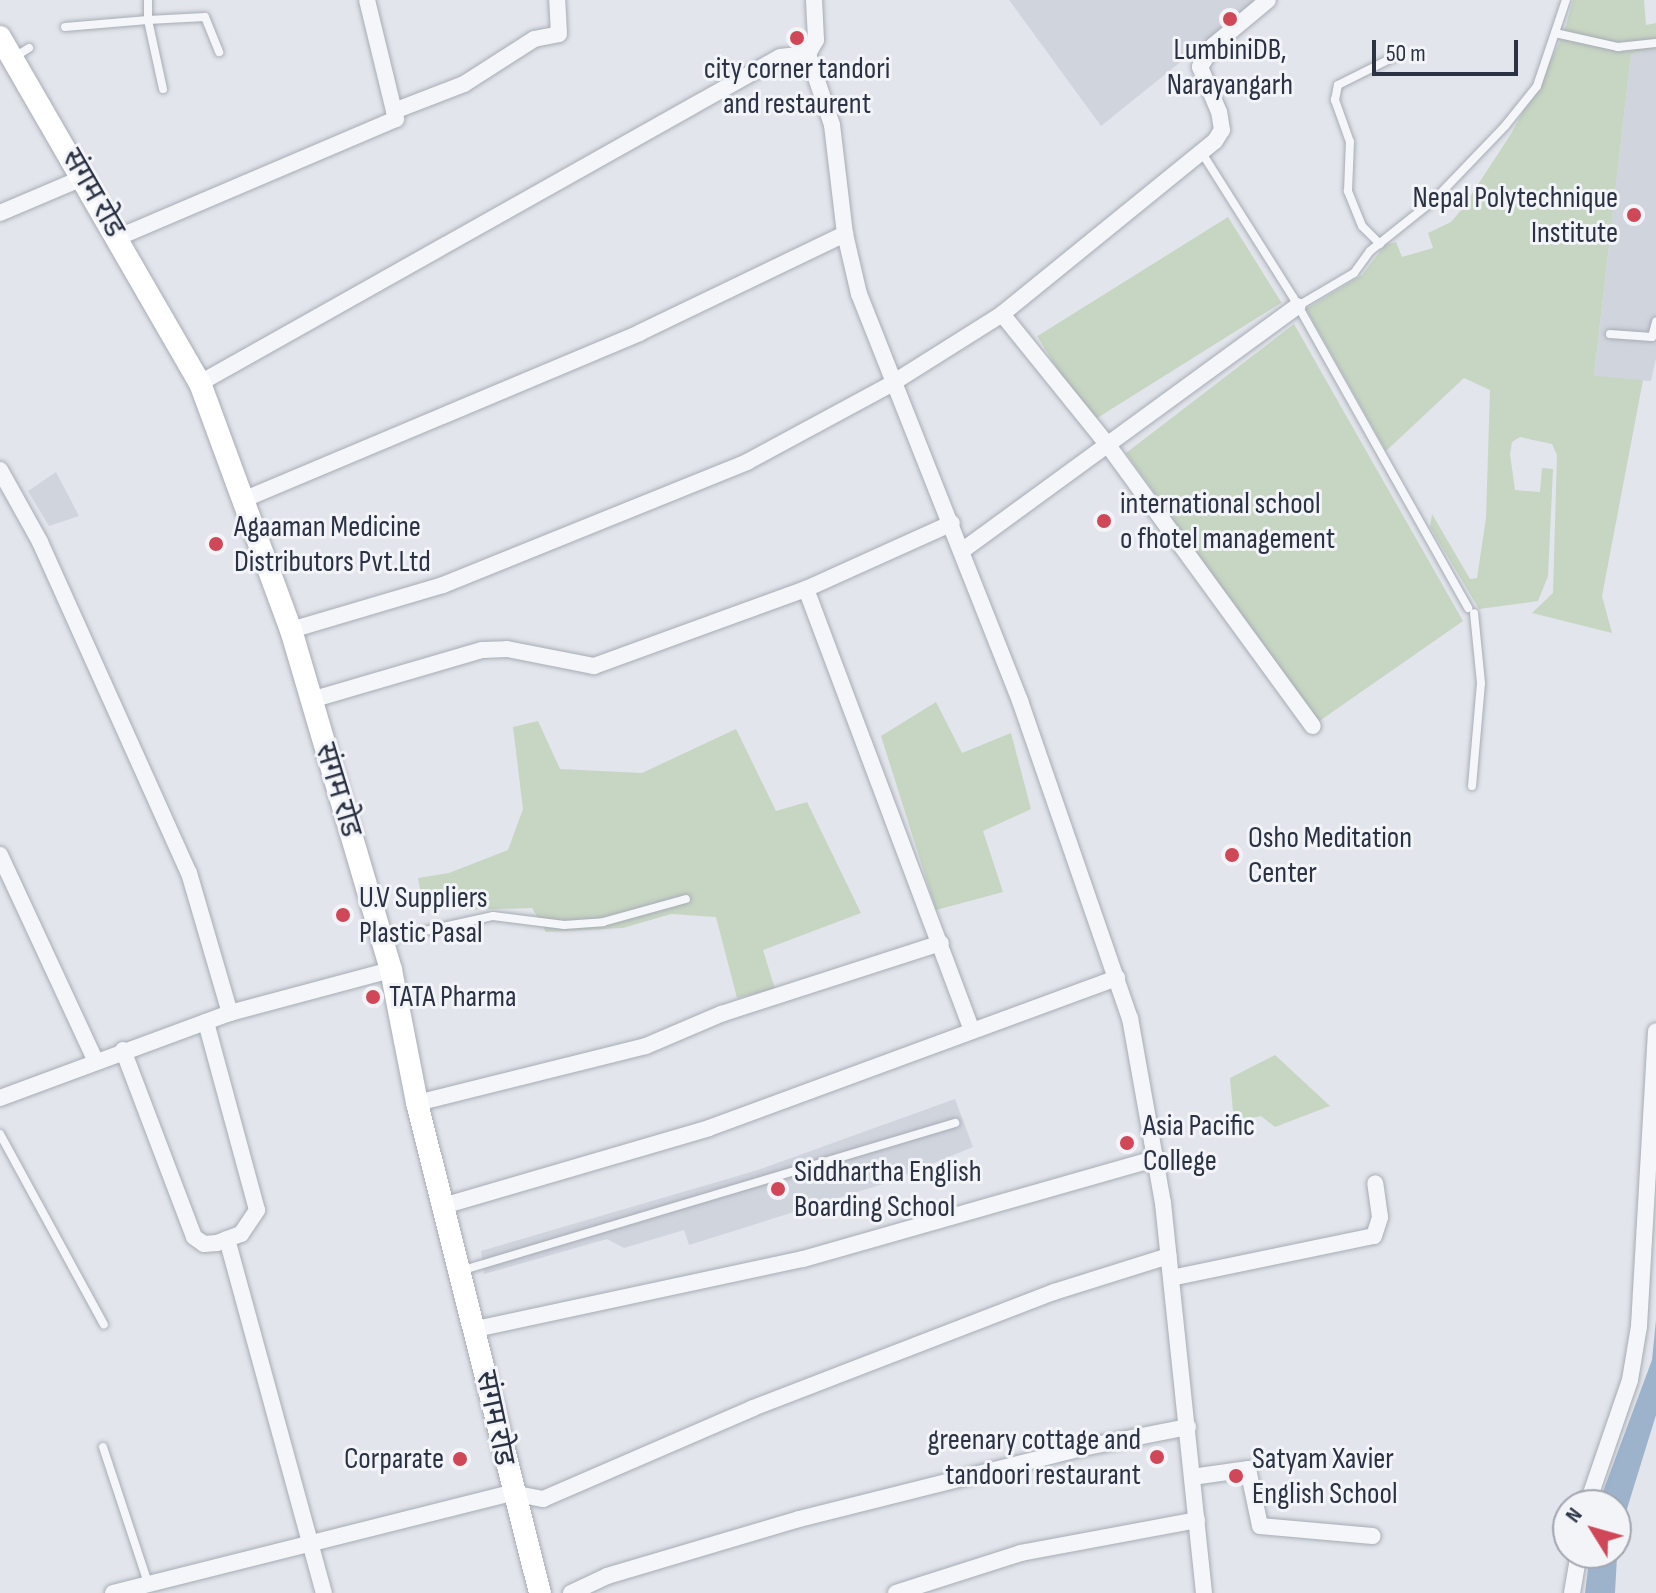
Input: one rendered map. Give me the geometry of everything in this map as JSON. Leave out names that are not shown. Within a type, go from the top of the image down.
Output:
[{"type":"street","points":[[119,237],[396,119],[367,0]]},
{"type":"street","points":[[394,111],[464,84],[534,39],[559,34],[557,0]]},
{"type":"street","points":[[814,0],[816,40],[808,54],[832,125],[845,234],[859,294],[891,384],[963,550],[1117,978],[1157,1158],[1204,1593]]},
{"type":"street","points":[[291,630],[443,585],[747,462],[891,384],[1002,314],[1202,153],[1222,130],[1200,67],[1214,45],[1268,0]]},
{"type":"street","name":"संगम रोड","points":[[0,37],[21,53],[85,177],[200,383],[291,630],[391,970],[417,1103],[476,1329],[512,1493],[540,1593]]},
{"type":"street","points":[[200,383],[780,57],[808,54]]},
{"type":"street","points":[[0,213],[85,177]]},
{"type":"street","points":[[245,499],[639,333],[845,234]]},
{"type":"street","points":[[963,550],[1110,448],[1298,306]]},
{"type":"street","points":[[1002,314],[1110,448],[1313,726]]},
{"type":"street","points":[[0,470],[40,542],[189,873],[230,1013]]},
{"type":"street","points":[[311,700],[482,650],[507,649],[594,666],[806,589],[952,523]]},
{"type":"street","points":[[806,589],[972,1031]]},
{"type":"street","points":[[0,855],[95,1060]]},
{"type":"street","points":[[417,1103],[631,1051],[750,1004],[941,943]]},
{"type":"street","points":[[0,1098],[95,1060],[230,1013],[391,970]]},
{"type":"street","points":[[443,1206],[709,1128],[1117,978]]},
{"type":"street","points":[[123,1050],[194,1237],[204,1244],[227,1239],[252,1223],[257,1210],[206,1022]]},
{"type":"street","points":[[1591,1489],[1599,1456],[1630,1380],[1639,1326],[1656,1031]]},
{"type":"street","points":[[476,1329],[803,1259],[1157,1158]]},
{"type":"street","points":[[1171,1278],[1374,1236],[1380,1217],[1375,1183]]},
{"type":"street","points":[[227,1239],[324,1593]]},
{"type":"street","points":[[113,1593],[512,1493],[543,1499],[578,1488],[753,1408],[1054,1292],[1168,1256]]},
{"type":"street","points":[[571,1593],[607,1576],[799,1519],[1086,1447],[1188,1427]]},
{"type":"street","points":[[1192,1477],[1248,1469],[1260,1526],[1373,1536]]},
{"type":"street","points":[[896,1593],[1021,1553],[1197,1520]]},
{"type":"street","points":[[1572,1593],[1576,1569]]},
{"type":"lane","points":[[148,0],[148,20],[163,89]]},
{"type":"lane","points":[[1298,306],[1354,273],[1380,244],[1434,200],[1505,126],[1537,86],[1566,0]]},
{"type":"lane","points":[[65,27],[205,17],[219,52]]},
{"type":"lane","points":[[1555,33],[1618,47],[1656,43]]},
{"type":"lane","points":[[1380,244],[1362,226],[1348,191],[1350,142],[1335,100],[1338,85],[1398,55]]},
{"type":"lane","points":[[1202,153],[1298,306],[1471,610],[1481,683],[1472,786]]},
{"type":"lane","points":[[1610,334],[1652,337],[1656,322]]},
{"type":"lane","points":[[383,940],[493,916],[564,925],[603,922],[686,899]]},
{"type":"lane","points":[[459,1271],[955,1123]]},
{"type":"lane","points":[[0,1134],[104,1325]]},
{"type":"lane","points":[[103,1447],[148,1583]]},
{"type":"shaded area","points":[[1009,0],[1253,0],[1255,2],[1101,126]]},
{"type":"shaded area","name":"Nepal Polytechnique Institute","points":[[1656,48],[1656,358],[1651,381],[1594,377],[1631,54]]},
{"type":"shaded area","points":[[56,472],[79,516],[49,526],[28,491]]},
{"type":"shaded area","name":"Siddhartha English Boarding School","points":[[955,1099],[973,1147],[883,1184],[689,1245],[684,1230],[624,1248],[607,1239],[484,1274],[481,1251],[758,1170]]},
{"type":"green space","points":[[1573,0],[1644,0],[1646,25],[1656,23],[1656,48],[1631,54],[1594,376],[1643,380],[1602,596],[1612,633],[1532,613],[1553,593],[1557,455],[1552,444],[1520,437],[1512,442],[1510,454],[1515,490],[1540,492],[1542,468],[1553,469],[1548,576],[1538,601],[1479,609],[1430,527],[1432,514],[1470,579],[1477,578],[1486,518],[1490,390],[1464,378],[1386,451],[1306,309],[1362,275],[1385,245],[1396,242],[1402,257],[1433,248],[1428,233],[1451,222],[1462,209],[1511,134],[1563,36]]},
{"type":"green space","points":[[1228,217],[1282,303],[1091,422],[1037,336]]},
{"type":"green space","points":[[1294,324],[1463,621],[1318,722],[1126,453]]},
{"type":"green space","points":[[936,702],[962,753],[1011,733],[1031,809],[983,831],[1003,892],[936,910],[881,736]]},
{"type":"green space","points":[[538,721],[560,769],[642,773],[736,729],[776,811],[807,802],[861,913],[763,950],[775,989],[737,998],[716,917],[671,914],[623,928],[546,932],[532,908],[461,910],[454,896],[422,900],[418,878],[449,873],[508,850],[523,809],[513,727]]},
{"type":"green space","points":[[1275,1055],[1330,1106],[1275,1127],[1261,1116],[1234,1122],[1230,1078]]},
{"type":"water","points":[[1656,1320],[1656,1415],[1632,1493],[1632,1489],[1604,1489],[1652,1360]]},
{"type":"water","points":[[1588,1569],[1616,1569],[1615,1593],[1585,1593]]},
{"type":"place","name":"LumbiniDB, Narayangarh","points":[[1230,19]]},
{"type":"place","name":"city corner tandori and restaurent","points":[[797,38]]},
{"type":"place","name":"Nepal Polytechnique Institute","points":[[1634,215]]},
{"type":"place","name":"international school o fhotel management","points":[[1104,521]]},
{"type":"place","name":"Agaaman Medicine Distributors Pvt.Ltd","points":[[216,544]]},
{"type":"place","name":"Osho Meditation Center","points":[[1232,855]]},
{"type":"place","name":"U.V Suppliers Plastic Pasal","points":[[343,915]]},
{"type":"place","name":"TATA Pharma","points":[[373,997]]},
{"type":"place","name":"Asia Pacific College","points":[[1127,1143]]},
{"type":"place","name":"Siddhartha English Boarding School","points":[[778,1189]]},
{"type":"place","name":"greenary cottage and tandoori restaurant","points":[[1157,1457]]},
{"type":"place","name":"Corparate","points":[[460,1459]]},
{"type":"place","name":"Satyam Xavier English School","points":[[1236,1476]]}]
